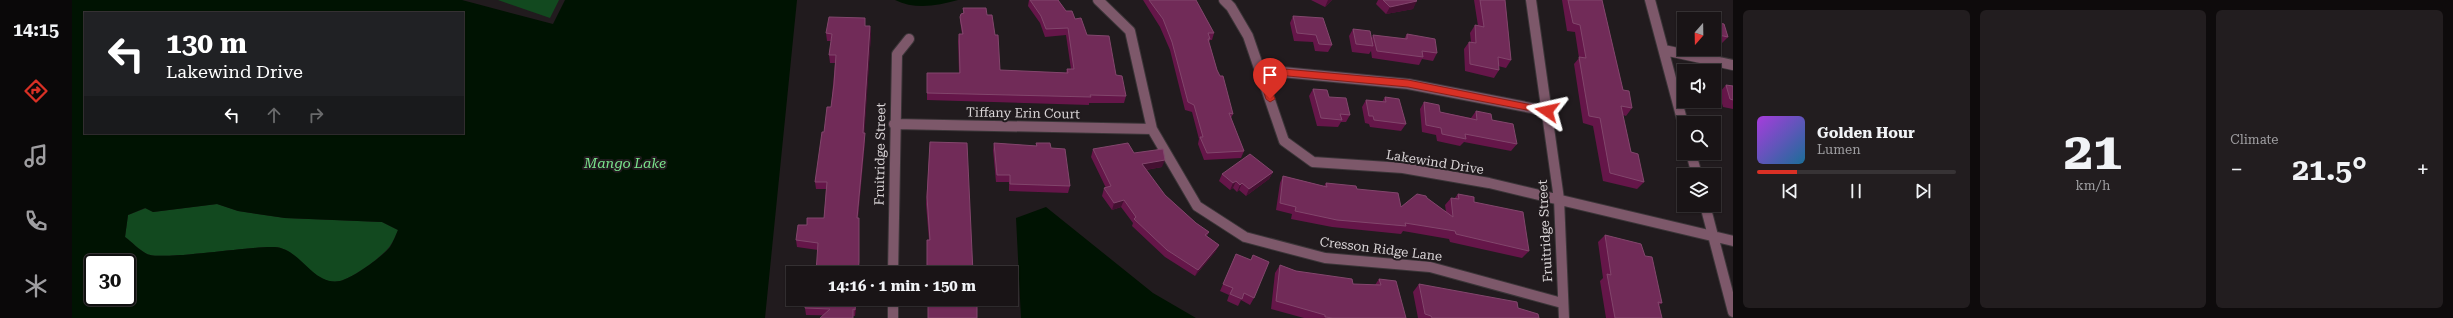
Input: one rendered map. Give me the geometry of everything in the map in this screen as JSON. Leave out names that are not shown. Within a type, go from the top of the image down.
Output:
[{"type":"street","name":"Cresson Ridge Lane","points":[[1098,0],[1130,31],[1152,129],[1197,206],[1245,237],[1325,258],[1430,267],[1562,303]]},
{"type":"street","name":"Lakewind Drive","points":[[1224,0],[1231,7],[1248,36],[1261,70],[1284,141],[1313,162],[1403,168],[1559,199],[1733,241]]},
{"type":"street","name":"Fruitridge Street","points":[[1531,0],[1559,199],[1562,303],[1564,318]]},
{"type":"street","points":[[1650,0],[1681,116]]},
{"type":"street","name":"Fruitridge Street","points":[[893,266],[894,124],[897,54],[909,39]]},
{"type":"street","points":[[1664,50],[1733,65]]},
{"type":"street","points":[[1261,70],[1408,84],[1547,111]]},
{"type":"street","name":"Tiffany Erin Court","points":[[894,124],[1152,129]]},
{"type":"street","points":[[1707,212],[1733,312]]},
{"type":"street","points":[[893,306],[893,318]]},
{"type":"green space","points":[[498,0],[559,0],[550,18]]},
{"type":"green space","points":[[217,204],[238,211],[285,218],[382,222],[398,230],[386,251],[359,272],[340,281],[330,281],[322,278],[292,254],[283,249],[274,247],[187,255],[155,256],[147,254],[125,237],[128,215],[146,208],[153,212]]},
{"type":"water","name":"Mango Lake","points":[[72,0],[462,0],[553,24],[565,0],[797,0],[765,318],[72,318]],"holes":[[[217,204],[238,211],[285,218],[382,222],[398,230],[390,247],[386,251],[359,272],[340,281],[330,281],[322,278],[314,273],[292,253],[274,247],[187,255],[156,256],[147,254],[125,237],[128,215],[145,208],[153,212]]]},
{"type":"water","points":[[895,0],[958,0],[942,4],[918,6]]},
{"type":"water","points":[[1046,207],[1153,293],[1196,318],[1021,318],[1016,218]]},
{"type":"building","points":[[1030,0],[1058,0],[1066,11],[1072,11],[1075,19],[1081,18],[1087,35],[1109,36],[1116,75],[1122,76],[1126,96],[1090,95],[1091,97],[927,93],[927,73],[960,73],[959,34],[963,34],[960,17],[961,14],[964,13],[963,8],[986,8],[987,15],[992,15],[995,35],[998,35],[1000,70],[1068,73],[1067,69],[1074,69],[1068,28],[1046,29],[1041,16]]},
{"type":"building","points":[[1149,0],[1196,0],[1214,33],[1208,33],[1210,39],[1208,39],[1217,70],[1220,76],[1223,76],[1233,114],[1229,113],[1244,151],[1207,153],[1200,137],[1203,137],[1194,105],[1188,102],[1172,42],[1163,19]]},
{"type":"building","points":[[1383,0],[1416,0],[1417,1],[1390,7]]},
{"type":"building","points":[[1480,0],[1505,0],[1511,60],[1498,57],[1499,70],[1470,64],[1469,42],[1476,43],[1475,25],[1484,27]]},
{"type":"building","points":[[1568,0],[1602,0],[1623,90],[1629,91],[1632,108],[1621,106],[1631,152],[1638,154],[1644,182],[1610,173],[1600,118],[1589,116],[1579,57],[1586,58],[1580,25],[1573,23]]},
{"type":"building","points":[[1293,16],[1323,18],[1332,45],[1319,44],[1316,35],[1297,33]]},
{"type":"building","points":[[829,17],[865,18],[865,26],[870,26],[863,133],[865,133],[857,218],[859,218],[859,266],[816,266],[818,243],[796,240],[798,225],[807,225],[807,218],[824,218],[827,182],[815,182],[827,107],[831,107],[836,55],[829,55],[832,34],[826,33]]},
{"type":"building","points":[[1721,23],[1724,24],[1728,37],[1721,36]]},
{"type":"building","points":[[1353,29],[1370,31],[1373,46],[1356,44]]},
{"type":"building","points":[[1407,34],[1435,39],[1437,53],[1422,51],[1423,57],[1377,51],[1373,35],[1407,39]]},
{"type":"building","points":[[1726,85],[1733,86],[1733,100],[1730,99]]},
{"type":"building","points":[[1313,89],[1327,90],[1329,97],[1346,98],[1350,115],[1340,114],[1342,120],[1321,118]]},
{"type":"building","points":[[1385,97],[1399,99],[1406,124],[1374,120],[1373,116],[1369,116],[1366,100],[1386,102]]},
{"type":"building","points":[[1424,102],[1439,105],[1440,112],[1477,120],[1476,111],[1491,114],[1492,120],[1513,124],[1517,144],[1465,134],[1466,139],[1442,134],[1441,128],[1426,125]]},
{"type":"building","points":[[930,142],[967,143],[973,266],[927,266],[927,240],[930,240],[927,197]]},
{"type":"building","points":[[994,143],[1037,146],[1036,143],[1050,143],[1051,148],[1065,149],[1070,186],[1010,184],[1010,175],[997,175]]},
{"type":"building","points":[[1128,143],[1134,153],[1163,149],[1165,160],[1142,164],[1165,195],[1196,223],[1209,232],[1205,235],[1219,245],[1198,270],[1167,250],[1134,219],[1136,217],[1124,200],[1114,203],[1104,188],[1111,186],[1093,149]]},
{"type":"building","points":[[1250,154],[1273,172],[1249,189],[1242,183],[1240,185],[1236,181],[1233,183],[1222,174]]},
{"type":"building","points":[[1283,176],[1327,187],[1326,183],[1356,186],[1357,189],[1398,193],[1401,207],[1417,194],[1426,196],[1453,217],[1451,198],[1459,199],[1458,194],[1474,197],[1474,202],[1523,212],[1529,251],[1456,234],[1455,231],[1405,223],[1406,226],[1337,220],[1295,211],[1296,207],[1280,203]]},
{"type":"building","points":[[1605,235],[1641,244],[1645,256],[1652,257],[1662,303],[1658,302],[1662,318],[1615,318],[1607,274],[1611,275]]},
{"type":"building","points":[[1236,254],[1251,260],[1253,255],[1269,262],[1254,298],[1244,293],[1242,299],[1230,294],[1233,288],[1223,284]]},
{"type":"building","points":[[1280,265],[1296,271],[1352,279],[1353,284],[1381,285],[1379,279],[1396,281],[1406,318],[1325,317],[1325,315],[1276,301]]},
{"type":"building","points":[[1419,284],[1517,302],[1518,308],[1538,314],[1539,318],[1432,318],[1431,316],[1425,314]]},
{"type":"building","points":[[805,306],[855,306],[855,310],[853,309],[853,318],[820,318],[830,309],[805,308]]},
{"type":"building","points":[[928,306],[977,306],[977,318],[928,318]]},
{"type":"route","points":[[1270,99],[1261,70],[1408,84],[1547,111]]}]
